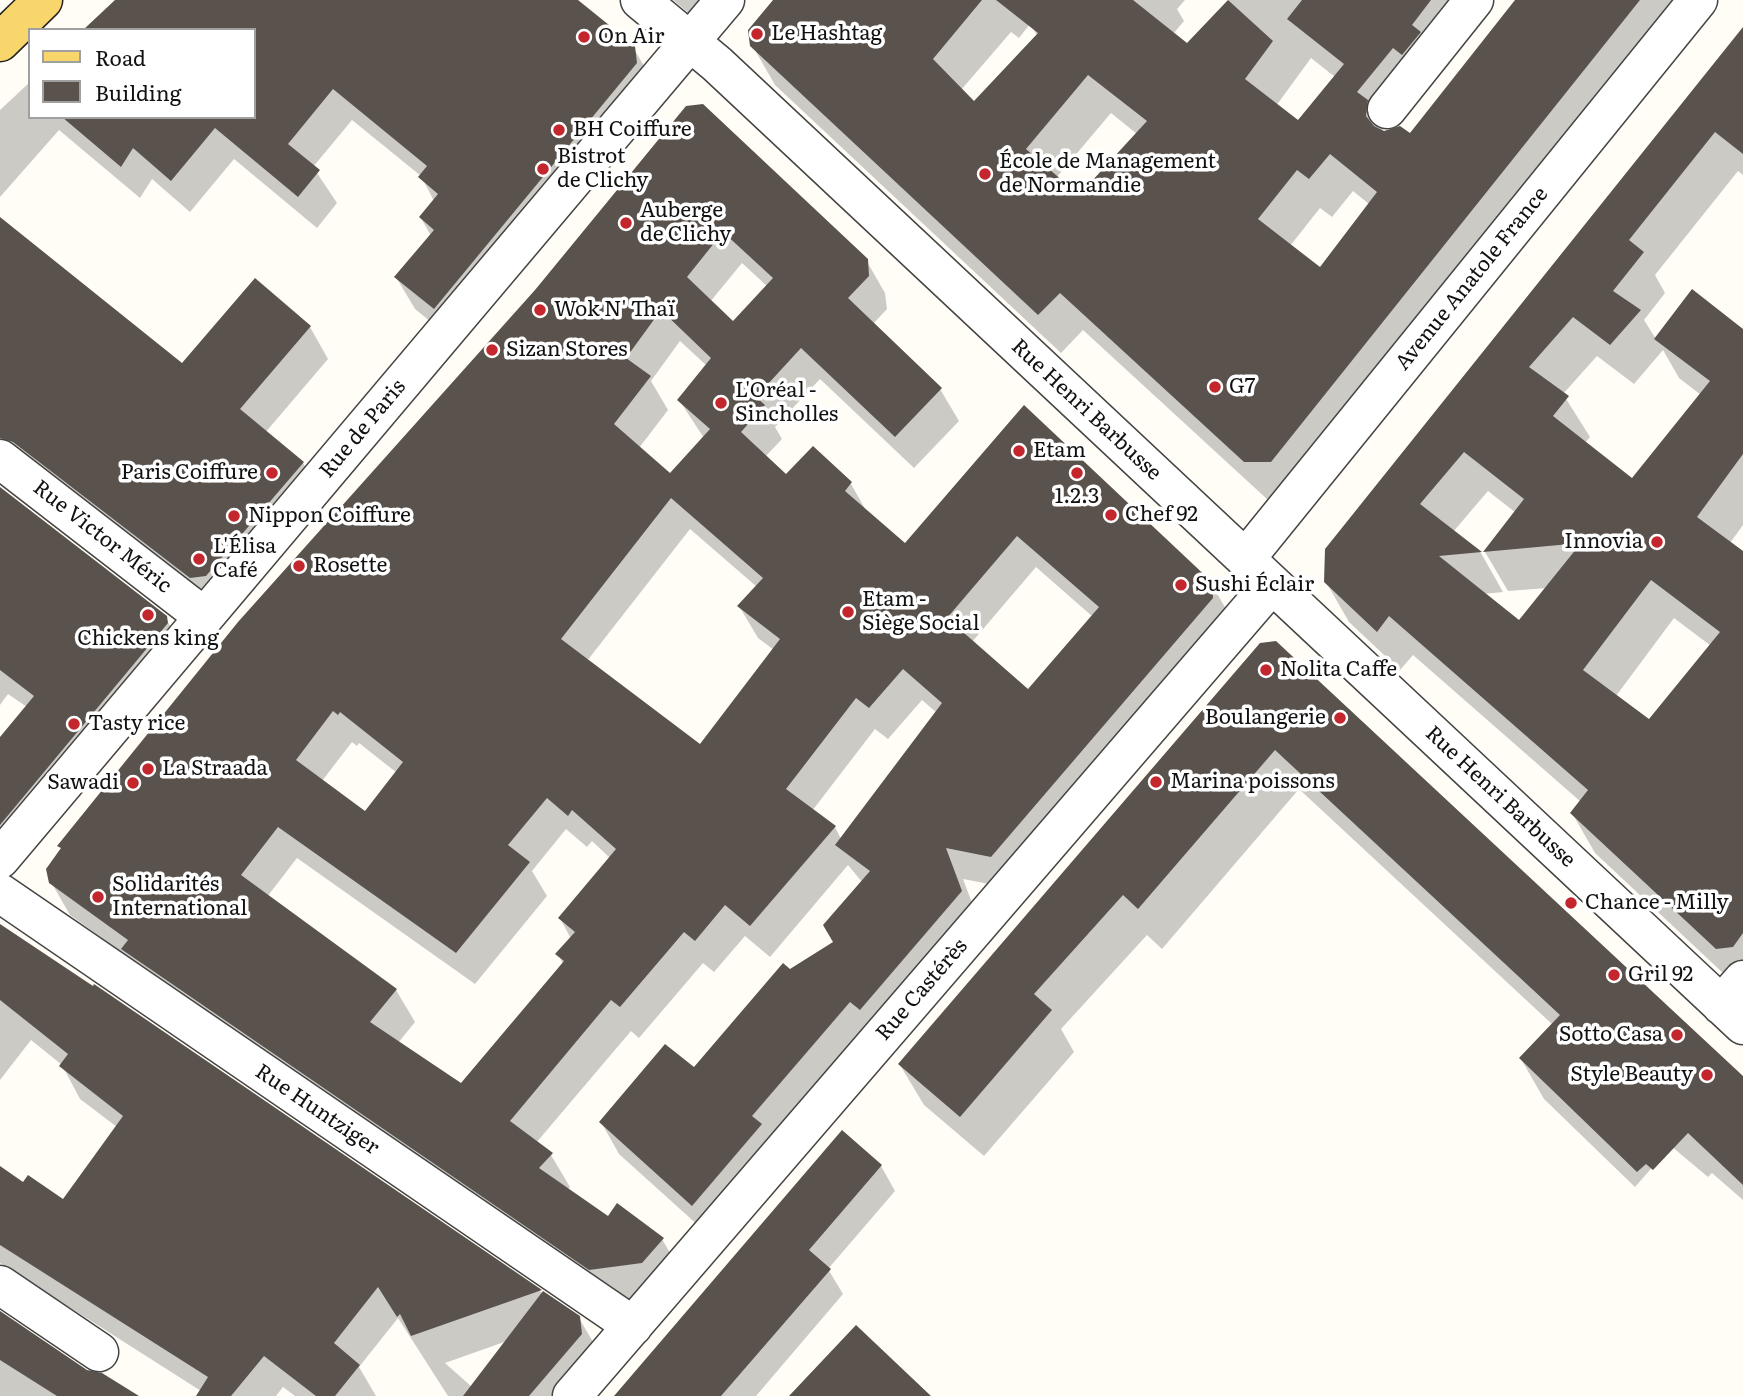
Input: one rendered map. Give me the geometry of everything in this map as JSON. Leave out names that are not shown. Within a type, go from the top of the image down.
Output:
[{"type":"main road","points":[[0,42],[43,0]]},
{"type":"street","name":"Rue Henri Barbusse","points":[[640,0],[717,64],[1259,571],[1736,1003]]},
{"type":"street","name":"Rue de Paris","points":[[0,859],[725,0]]},
{"type":"street","points":[[1387,109],[1474,0]]},
{"type":"street","name":"Avenue Anatole France","points":[[1259,571],[1698,0]]},
{"type":"street","name":"Rue Victor Méric","points":[[0,459],[203,616]]},
{"type":"street","name":"Rue Castérès","points":[[572,1396],[1259,571]]},
{"type":"street","name":"Rue Huntziger","points":[[0,893],[633,1326]]},
{"type":"street","points":[[0,1284],[99,1352]]},
{"type":"building","points":[[115,0],[578,0],[635,46],[637,63],[434,309],[394,277],[434,230],[419,217],[438,194],[418,177],[427,166],[333,89],[288,144],[320,170],[298,197],[215,128],[171,181],[133,148],[121,167],[64,119],[256,119],[256,28],[85,28]]},
{"type":"building","points":[[773,0],[982,0],[933,59],[974,101],[1038,33],[996,0],[1133,0],[1187,43],[1228,0],[1273,41],[1245,79],[1298,120],[1344,64],[1287,19],[1302,0],[1431,0],[1412,25],[1421,32],[1402,55],[1393,48],[1357,92],[1368,100],[1366,116],[1374,126],[1384,131],[1400,126],[1410,133],[1515,0],[1640,0],[1271,462],[1244,462],[1060,293],[1038,315],[750,46],[748,30]],"holes":[[[1088,75],[1147,121],[1079,195],[1026,149]],[[1330,154],[1377,192],[1320,267],[1258,219],[1297,170],[1309,179]]]},
{"type":"building","points":[[1743,27],[1743,154],[1715,132],[1629,240],[1644,252],[1613,291],[1641,310],[1610,345],[1573,317],[1529,367],[1569,396],[1553,416],[1632,478],[1710,381],[1654,339],[1692,289],[1743,329],[1743,454],[1697,517],[1743,551],[1743,933],[1733,947],[1716,949],[1570,813],[1588,790],[1389,616],[1377,632],[1324,582],[1325,549]],"holes":[[[1464,452],[1524,499],[1483,552],[1581,543],[1519,620],[1439,556],[1482,552],[1420,504]],[[1651,580],[1720,632],[1649,719],[1583,670]]]},
{"type":"building","points":[[703,104],[868,259],[869,276],[848,298],[942,388],[895,437],[801,348],[756,397],[765,405],[741,432],[786,474],[813,446],[852,482],[845,491],[905,543],[1024,405],[1212,582],[1213,598],[991,857],[946,848],[962,891],[860,1010],[850,1002],[752,1116],[762,1124],[692,1206],[599,1122],[665,1044],[694,1067],[783,963],[790,969],[833,942],[823,925],[870,871],[835,845],[942,703],[903,669],[869,708],[856,698],[786,789],[836,826],[750,926],[725,905],[695,941],[684,932],[620,1007],[611,1000],[510,1121],[553,1153],[539,1168],[608,1216],[617,1203],[664,1238],[642,1263],[589,1270],[121,949],[128,940],[49,883],[46,869],[61,848],[57,846],[238,622],[535,290],[686,106]],"holes":[[[723,232],[773,278],[733,321],[687,277]],[[661,310],[711,358],[677,400],[710,429],[670,473],[614,424],[651,376],[626,358]],[[671,498],[763,578],[737,606],[780,639],[700,744],[561,639]],[[1017,536],[1099,607],[1028,689],[947,618]],[[333,711],[338,715],[340,712],[403,762],[365,811],[296,760]],[[547,798],[568,816],[572,810],[616,849],[558,918],[575,932],[555,954],[564,961],[461,1083],[370,1022],[397,989],[241,875],[278,827],[456,953],[530,862],[508,845]]]},
{"type":"building","points":[[0,217],[182,363],[255,278],[311,326],[240,409],[304,462],[206,576],[190,578],[13,442],[0,438]]},
{"type":"building","points":[[0,487],[167,616],[168,623],[0,825],[0,737],[34,696],[0,670]]},
{"type":"building","points":[[1276,641],[1743,1076],[1743,1185],[1688,1133],[1653,1170],[1646,1164],[1637,1172],[1519,1058],[1560,1015],[1275,750],[1138,909],[1123,895],[1034,994],[1052,1010],[960,1117],[898,1064],[1260,643]]},
{"type":"building","points":[[0,924],[93,986],[94,984],[542,1290],[411,1336],[400,1314],[397,1317],[378,1287],[334,1343],[360,1365],[335,1396],[316,1396],[264,1356],[231,1396],[196,1396],[208,1377],[0,1245],[0,1166],[23,1182],[28,1175],[63,1199],[123,1116],[59,1066],[68,1054],[0,1000]]},
{"type":"building","points":[[842,1130],[882,1165],[809,1250],[831,1269],[721,1396],[614,1396]]},
{"type":"building","points":[[543,1291],[580,1316],[582,1334],[529,1396],[463,1396]]},
{"type":"building","points":[[0,1311],[87,1370],[102,1373],[139,1396],[57,1396],[0,1360]]},
{"type":"building","points":[[856,1325],[931,1396],[789,1396]]},
{"type":"place","name":"Le Hashtag","points":[[757,34]]},
{"type":"place","name":"On Air","points":[[584,37]]},
{"type":"place","name":"BH Coiffure","points":[[559,130]]},
{"type":"place","name":"Bistrot de Clichy","points":[[543,169]]},
{"type":"place","name":"École de Management de Normandie","points":[[985,174]]},
{"type":"place","name":"Auberge de Clichy","points":[[626,223]]},
{"type":"place","name":"Wok N' Thaï","points":[[540,310]]},
{"type":"place","name":"Sizan Stores","points":[[492,350]]},
{"type":"place","name":"G7","points":[[1215,387]]},
{"type":"place","name":"L'Oréal - Sincholles","points":[[721,403]]},
{"type":"place","name":"Etam","points":[[1019,451]]},
{"type":"place","name":"Paris Coiffure","points":[[272,473]]},
{"type":"place","name":"1.2.3","points":[[1077,473]]},
{"type":"place","name":"Chef 92","points":[[1111,515]]},
{"type":"place","name":"Nippon Coiffure","points":[[234,516]]},
{"type":"place","name":"Innovia","points":[[1657,542]]},
{"type":"place","name":"L'Élisa Café","points":[[199,559]]},
{"type":"place","name":"Rosette","points":[[299,566]]},
{"type":"place","name":"Sushi Éclair","points":[[1181,585]]},
{"type":"place","name":"Etam - Siège Social","points":[[848,612]]},
{"type":"place","name":"Chickens king","points":[[148,615]]},
{"type":"place","name":"Nolita Caffe","points":[[1266,670]]},
{"type":"place","name":"Boulangerie","points":[[1340,718]]},
{"type":"place","name":"Tasty rice","points":[[74,724]]},
{"type":"place","name":"La Straada","points":[[148,769]]},
{"type":"place","name":"Marina poissons","points":[[1156,782]]},
{"type":"place","name":"Sawadi","points":[[133,783]]},
{"type":"place","name":"Solidarités International","points":[[98,897]]},
{"type":"place","name":"Chance - Milly","points":[[1571,903]]},
{"type":"place","name":"Gril 92","points":[[1614,975]]},
{"type":"place","name":"Sotto Casa","points":[[1677,1035]]},
{"type":"place","name":"Style Beauty","points":[[1707,1075]]}]
